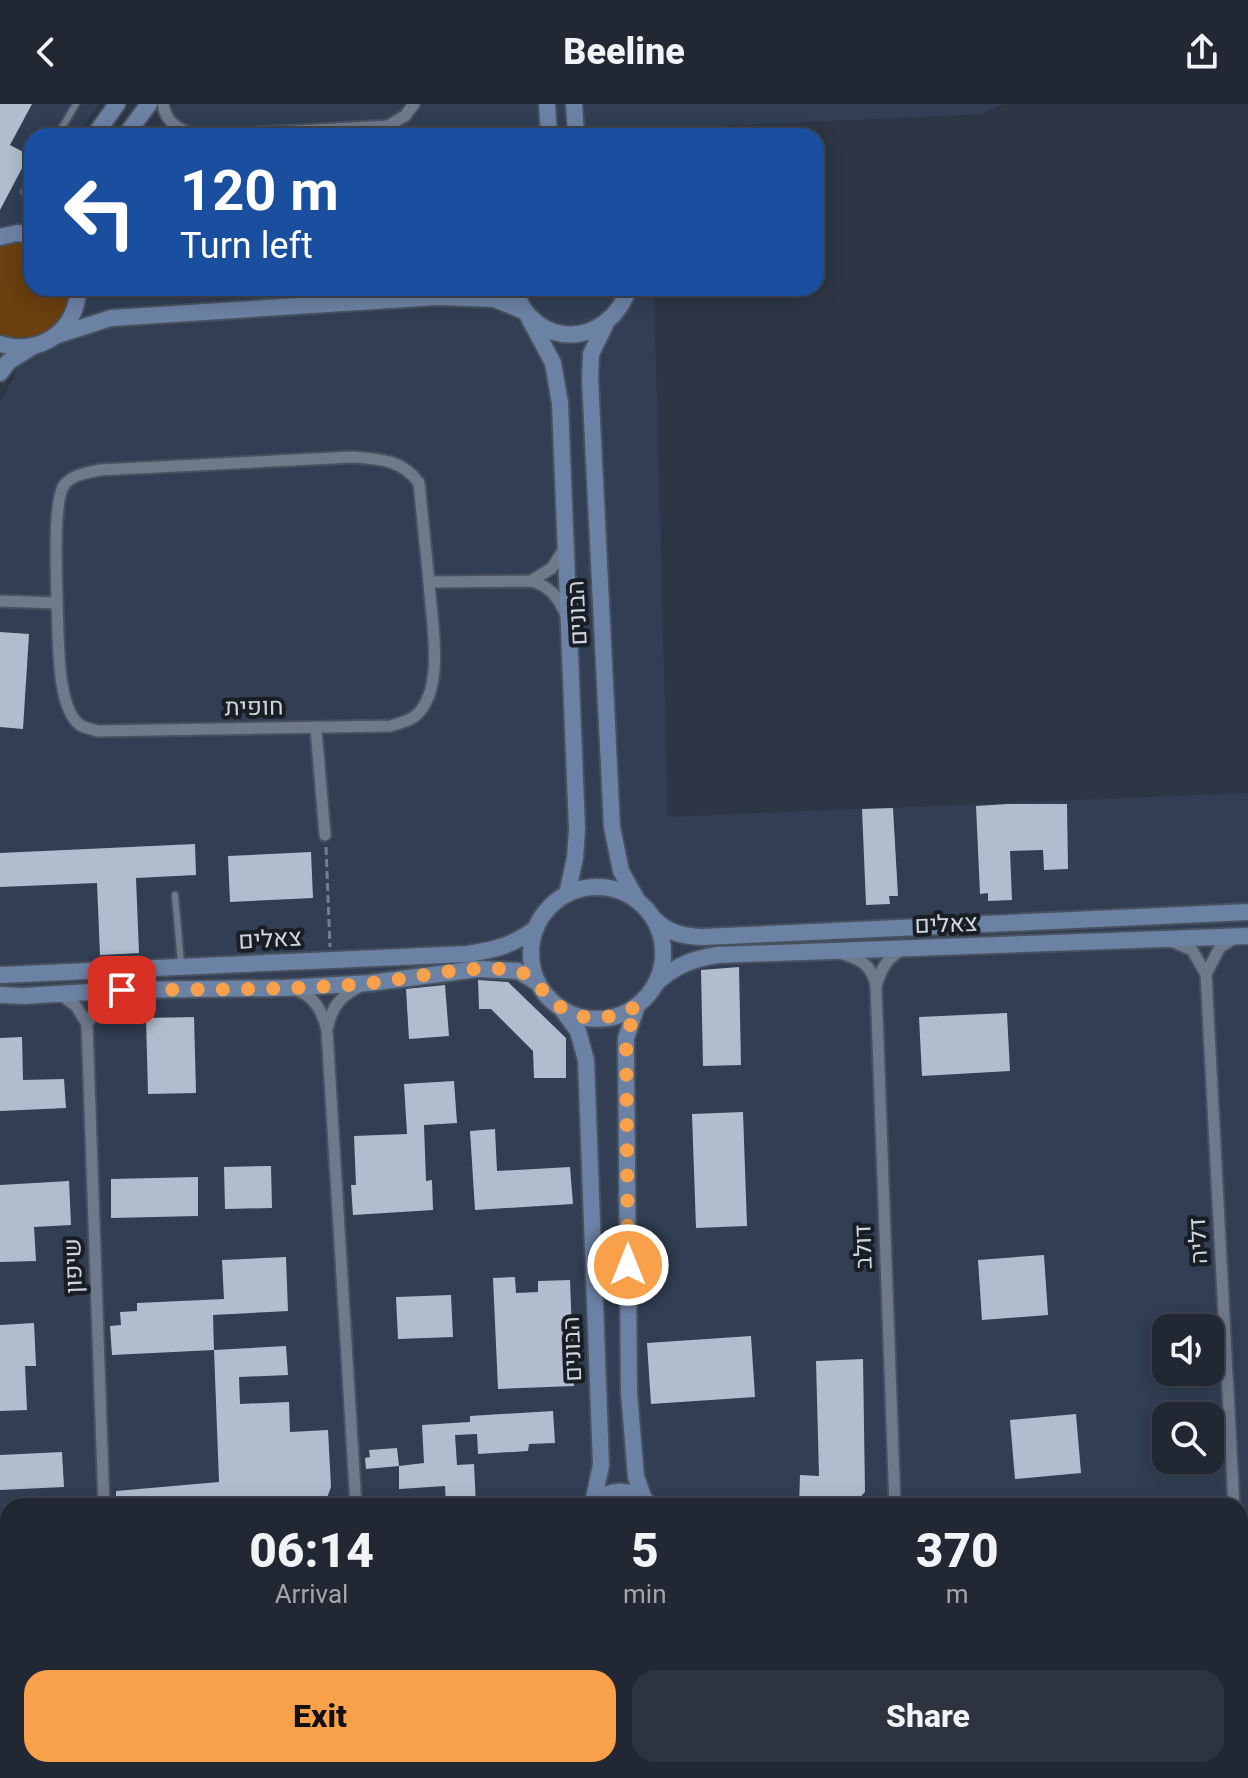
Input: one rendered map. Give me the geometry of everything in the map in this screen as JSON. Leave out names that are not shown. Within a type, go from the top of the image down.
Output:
[{"type":"street","points":[[100,128],[117,104]]},
{"type":"street","points":[[131,128],[149,104]]},
{"type":"street","points":[[163,104],[164,112],[176,128]]},
{"type":"street","points":[[351,128],[388,126],[405,116],[414,104]]},
{"type":"street","points":[[547,104],[548,128]]},
{"type":"street","points":[[574,104],[576,128]]},
{"type":"street","points":[[58,335],[74,313],[77,296]]},
{"type":"street","name":"הבונים","points":[[518,296],[553,363],[560,403],[577,829],[575,858],[567,894]]},
{"type":"street","name":"הבונים","points":[[625,296],[618,312],[606,323],[591,354],[590,379],[612,827],[621,871],[637,900]]},
{"type":"street","points":[[0,373],[8,362],[34,346],[111,318],[437,297],[494,299],[526,314],[545,329],[571,335],[592,331],[606,323]]},
{"type":"street","points":[[0,344],[18,348],[34,346]]},
{"type":"street","name":"חופית","points":[[352,457],[387,460],[409,470],[419,483],[429,582],[435,681],[425,703],[413,718],[390,726],[98,731],[79,724],[67,708],[62,687],[57,603],[57,501],[64,485],[78,475],[99,470],[352,457]]},
{"type":"street","points":[[531,581],[552,568],[566,545]]},
{"type":"street","points":[[429,582],[531,581],[553,592],[569,621]]},
{"type":"street","points":[[0,601],[57,603]]},
{"type":"street","points":[[316,729],[325,835]]},
{"type":"street","points":[[637,1006],[623,1014],[599,1019],[575,1015],[561,1008],[538,983],[532,965],[532,946],[536,928],[554,903],[584,888],[603,887],[621,891],[637,900],[654,919],[661,935],[661,968],[655,984],[637,1006],[626,1038],[629,1393],[636,1477],[645,1498]]},
{"type":"street","name":"צאלים","points":[[654,919],[676,934],[702,937],[1248,912]]},
{"type":"street","name":"צאלים","points":[[0,975],[467,954],[519,942],[536,928]]},
{"type":"street","points":[[1206,974],[1220,947],[1244,936]]},
{"type":"street","name":"צאלים","points":[[655,984],[674,968],[699,958],[1244,936]]},
{"type":"street","points":[[1163,939],[1192,950],[1206,974]]},
{"type":"street","points":[[876,987],[886,963],[892,955],[904,949]]},
{"type":"street","points":[[834,952],[860,960],[874,976],[876,987]]},
{"type":"street","name":"צאלים","points":[[0,995],[285,988],[370,983],[478,969],[506,969],[528,975],[538,983]]},
{"type":"street","name":"דליה","points":[[1206,974],[1234,1498]]},
{"type":"street","points":[[327,1031],[330,1015],[341,998],[370,983]]},
{"type":"street","name":"דולב","points":[[876,987],[895,1498]]},
{"type":"street","points":[[285,988],[303,993],[313,1001],[321,1011],[327,1031],[356,1498]]},
{"type":"street","points":[[24,996],[63,994],[76,1006],[87,1024],[105,995],[122,990]]},
{"type":"street","name":"הבונים","points":[[561,1008],[578,1031],[586,1060],[601,1465],[594,1498]]},
{"type":"street","name":"שיפון","points":[[87,1024],[104,1498]]},
{"type":"street","points":[[603,1498],[613,1492],[624,1491],[639,1498]]},
{"type":"lane","points":[[62,128],[76,104]]},
{"type":"lane","points":[[175,895],[181,967]]},
{"type":"path","points":[[325,835],[331,960]]},
{"type":"shaded area","points":[[0,104],[99,104],[82,128],[24,128],[24,223],[0,275]]},
{"type":"shaded area","points":[[175,104],[1004,104],[982,114],[672,128],[156,128]]},
{"type":"shaded area","points":[[24,241],[24,296],[69,296],[57,323],[38,336],[14,339],[0,335],[0,246]]},
{"type":"shaded area","points":[[53,296],[654,296],[668,817],[1248,793],[1248,1498],[0,1498],[0,404]]},
{"type":"building","points":[[0,104],[32,104],[10,145],[24,152],[24,164],[0,210]]},
{"type":"building","points":[[0,632],[29,634],[23,729],[0,727]]},
{"type":"building","points":[[1067,804],[1068,869],[1044,870],[1043,850],[1010,851],[1012,900],[988,901],[988,893],[980,894],[976,806]]},
{"type":"building","points":[[893,808],[898,896],[889,896],[890,904],[866,905],[862,809]]},
{"type":"building","points":[[195,844],[196,875],[136,878],[139,953],[100,955],[97,883],[0,887],[0,853]]},
{"type":"building","points":[[311,852],[313,898],[230,902],[228,856]]},
{"type":"building","points":[[739,967],[741,1065],[703,1066],[701,970]]},
{"type":"building","points":[[478,980],[508,982],[566,1038],[566,1078],[534,1078],[533,1051],[491,1009],[479,1009]]},
{"type":"building","points":[[445,985],[449,1036],[409,1039],[406,989]]},
{"type":"building","points":[[1007,1013],[1010,1071],[922,1076],[919,1017]]},
{"type":"building","points":[[194,1017],[196,1093],[148,1094],[146,1018]]},
{"type":"building","points":[[22,1037],[23,1080],[64,1079],[66,1108],[0,1111],[0,1038]]},
{"type":"building","points":[[454,1081],[457,1123],[424,1125],[426,1181],[432,1180],[433,1210],[353,1215],[351,1185],[356,1185],[354,1136],[407,1134],[404,1084]]},
{"type":"building","points":[[743,1112],[747,1226],[696,1228],[692,1114]]},
{"type":"building","points":[[495,1129],[497,1171],[570,1167],[573,1204],[475,1210],[470,1131]]},
{"type":"building","points":[[271,1166],[272,1208],[225,1209],[224,1167]]},
{"type":"building","points":[[198,1177],[198,1216],[111,1218],[111,1179]]},
{"type":"building","points":[[69,1181],[71,1225],[34,1227],[36,1261],[0,1262],[0,1185]]},
{"type":"building","points":[[1044,1255],[1048,1315],[982,1320],[978,1260]]},
{"type":"building","points":[[286,1257],[288,1311],[213,1315],[214,1350],[112,1355],[110,1326],[121,1325],[120,1312],[137,1311],[137,1303],[224,1299],[222,1260]]},
{"type":"building","points":[[515,1277],[516,1293],[538,1292],[538,1281],[570,1280],[574,1386],[498,1389],[493,1278]]},
{"type":"building","points":[[451,1295],[453,1337],[398,1339],[396,1297]]},
{"type":"building","points":[[34,1323],[36,1366],[25,1366],[27,1410],[0,1411],[0,1325]]},
{"type":"building","points":[[751,1336],[755,1397],[651,1404],[647,1343]]},
{"type":"building","points":[[286,1346],[288,1375],[239,1377],[240,1404],[289,1402],[290,1432],[328,1430],[331,1487],[327,1498],[116,1498],[116,1491],[219,1482],[214,1350]]},
{"type":"building","points":[[863,1359],[865,1492],[859,1498],[799,1498],[800,1475],[819,1476],[816,1361]]},
{"type":"building","points":[[553,1411],[555,1443],[529,1444],[528,1451],[478,1454],[477,1434],[455,1435],[457,1465],[474,1464],[476,1498],[446,1498],[445,1486],[399,1489],[399,1466],[424,1463],[422,1425],[470,1422],[470,1416]]},
{"type":"building","points":[[1076,1414],[1081,1473],[1015,1479],[1010,1420]]},
{"type":"building","points":[[397,1448],[399,1466],[366,1469],[365,1458],[370,1457],[369,1450]]},
{"type":"building","points":[[62,1452],[64,1487],[0,1490],[0,1455]]},
{"type":"route","points":[[122,990],[285,988],[506,969],[528,975],[552,1001],[575,1015],[591,1019],[607,1018],[637,1006],[626,1038],[628,1265]]}]
